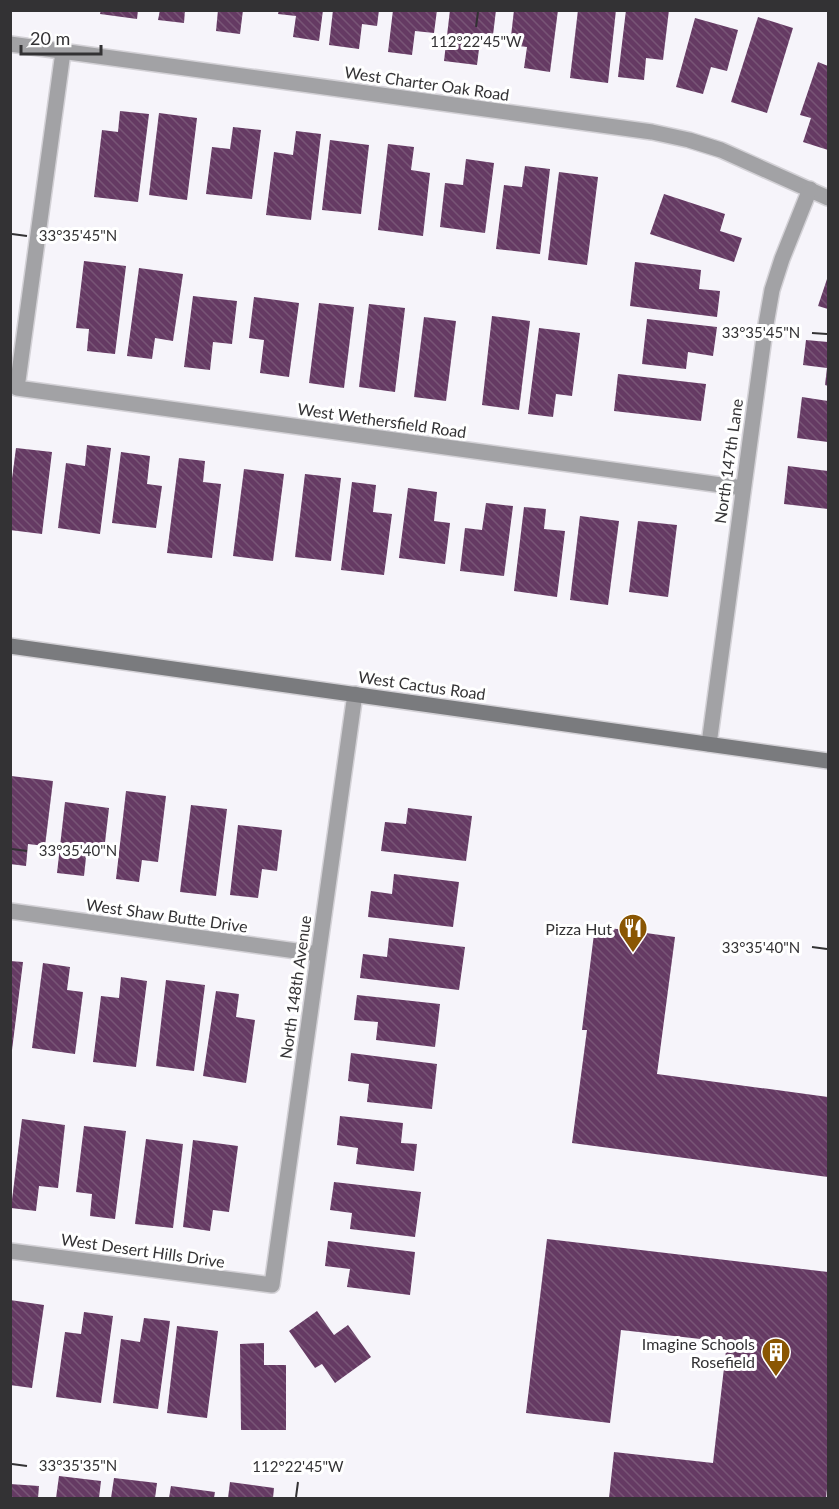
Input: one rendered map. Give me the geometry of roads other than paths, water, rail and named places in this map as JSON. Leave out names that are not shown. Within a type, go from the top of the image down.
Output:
[{"type":"main road","name":"West Cactus Road","points":[[10,646],[828,761]]},
{"type":"street","name":"West Charter Oak Road","points":[[10,44],[652,132],[722,150],[828,198]]},
{"type":"street","name":"West Wethersfield Road","points":[[63,52],[17,388],[743,488]]},
{"type":"street","name":"North 147th Lane","points":[[709,744],[772,290],[810,189]]},
{"type":"street","name":"North 148th Avenue","points":[[272,1285],[355,694]]},
{"type":"street","name":"West Shaw Butte Drive","points":[[10,911],[318,954]]},
{"type":"street","name":"West Desert Hills Drive","points":[[10,1251],[272,1285]]},
{"type":"place","name":"Pizza Hut","points":[[633,954]]},
{"type":"place","name":"Imagine Schools Rosefield","points":[[776,1378]]}]
